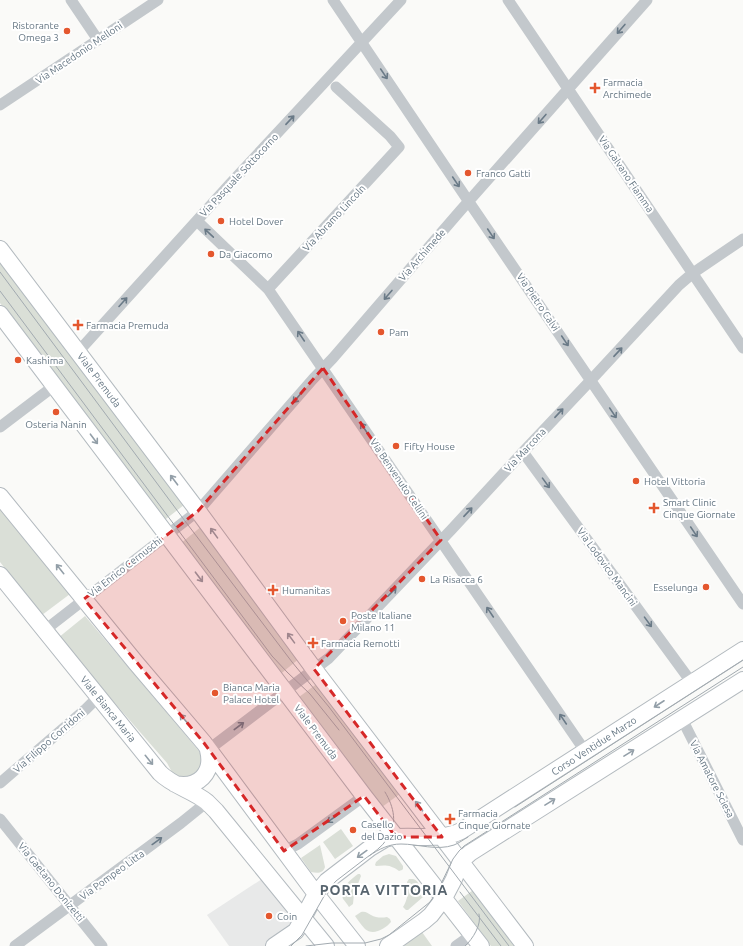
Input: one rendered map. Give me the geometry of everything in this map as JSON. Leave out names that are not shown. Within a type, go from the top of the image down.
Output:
[{"type":"main road","name":"Viale Premuda","points":[[0,249],[198,511],[314,669],[525,946]]},
{"type":"main road","name":"Viale Premuda","points":[[0,314],[364,796],[477,940]]},
{"type":"main road","points":[[0,496],[136,664],[199,737],[316,894],[357,946]]},
{"type":"main road","name":"Viale Bianca Maria","points":[[0,574],[160,773],[169,782],[196,795],[207,802],[216,811],[326,946]]},
{"type":"main road","name":"Corso Ventidue Marzo","points":[[274,946],[296,931],[316,894],[331,877],[370,848],[385,839],[396,837],[442,837],[453,835],[461,831],[743,650]]},
{"type":"main road","points":[[388,946],[424,921],[436,909],[444,898],[454,879],[461,861],[475,850],[743,680]]},
{"type":"main road","points":[[174,784],[181,786],[190,785],[198,782],[204,776],[210,764],[208,750]]},
{"type":"main road","points":[[264,870],[274,871],[281,867],[284,862],[284,851]]},
{"type":"street","points":[[71,0],[98,40]]},
{"type":"street","name":"Via Macedonio Melloni","points":[[0,106],[158,0]]},
{"type":"street","name":"Via Pietro Calvi","points":[[333,0],[743,604]]},
{"type":"street","name":"Via Pasquale Sottocorno","points":[[78,352],[401,0]]},
{"type":"street","name":"Via Galvano Fiamma","points":[[508,0],[743,348]]},
{"type":"street","name":"Via Archimede","points":[[198,511],[647,0]]},
{"type":"street","name":"Via Abramo Lincoln","points":[[268,289],[399,147],[390,136],[336,87]]},
{"type":"street","name":"Via Benvenuto Cellini","points":[[197,221],[268,289],[585,752]]},
{"type":"street","name":"Via Marcona","points":[[208,750],[329,658],[679,286],[693,273],[743,239]]},
{"type":"street","points":[[0,427],[54,386]]},
{"type":"street","name":"Via Lodovico Mancini","points":[[523,452],[692,683]]},
{"type":"street","points":[[166,535],[198,511]]},
{"type":"street","name":"Via Enrico Cernuschi","points":[[84,599],[166,535]]},
{"type":"street","points":[[45,630],[84,599]]},
{"type":"street","name":"Via Filippo Corridoni","points":[[0,783],[98,697]]},
{"type":"street","name":"Via Amatore Sciesa","points":[[682,719],[743,840]]},
{"type":"street","points":[[284,851],[298,844],[364,796]]},
{"type":"street","name":"Via Pompeo Litta","points":[[16,946],[207,802]]},
{"type":"street","name":"Via Gaetano Donizetti","points":[[0,819],[102,946]]},
{"type":"street","points":[[456,946],[477,940]]},
{"type":"highlighted area","points":[[323,368],[441,540],[314,669],[442,837],[396,837],[364,796],[284,851],[204,743],[84,599],[198,511]]},
{"type":"shaded area","points":[[0,261],[184,505],[162,522],[0,303]]},
{"type":"shaded area","points":[[0,507],[70,594],[42,615],[0,562]]},
{"type":"shaded area","points":[[202,526],[300,658],[278,676],[180,544]]},
{"type":"shaded area","points":[[85,616],[199,751],[201,762],[197,772],[180,778],[173,774],[167,763],[58,638]]},
{"type":"shaded area","points":[[318,683],[401,793],[382,807],[299,697]]},
{"type":"shaded area","points":[[341,829],[353,846],[335,859],[323,842]]},
{"type":"shaded area","points":[[320,845],[325,867],[321,872],[311,872],[301,858]]},
{"type":"shaded area","points":[[389,854],[396,856],[403,866],[402,870],[399,871],[388,866],[375,865],[376,862],[383,856]]},
{"type":"shaded area","points":[[358,874],[361,876],[354,894],[353,904],[349,907],[342,895],[344,888],[349,881]]},
{"type":"shaded area","points":[[268,875],[303,915],[272,946],[229,946],[207,915]]},
{"type":"shaded area","points":[[409,879],[415,880],[419,884],[423,897],[408,910],[406,910],[403,907],[407,898],[407,882]]},
{"type":"shaded area","points":[[476,888],[518,946],[491,946],[458,901]]},
{"type":"shaded area","points":[[361,912],[381,918],[387,917],[391,922],[379,931],[368,931],[355,916]]},
{"type":"shaded area","points":[[422,932],[432,946],[404,945]]},
{"type":"tram line","points":[[0,272],[185,521],[292,662],[329,707],[509,946]]},
{"type":"tram line","points":[[0,291],[272,656],[310,694],[339,730]]},
{"type":"tram line","points":[[515,807],[743,660]]},
{"type":"tram line","points":[[306,946],[332,943],[365,943],[381,939],[389,935],[430,902],[438,890],[453,859],[464,846],[743,667]]},
{"type":"tram line","points":[[291,946],[302,935],[327,891],[336,881],[383,845],[387,839],[393,827],[394,816],[391,804],[385,792]]},
{"type":"tram line","points":[[369,856],[380,849],[392,845],[407,844],[428,847],[448,847],[468,837]]},
{"type":"tram line","points":[[460,892],[501,946]]},
{"type":"tram line","points":[[465,946],[478,927],[480,918],[479,914]]},
{"type":"place","name":"Ristorante Omega 3","points":[[67,31]]},
{"type":"place","name":"Farmacia Archimede","points":[[595,88]]},
{"type":"place","name":"Franco Gatti","points":[[468,173]]},
{"type":"place","name":"Hotel Dover","points":[[221,221]]},
{"type":"place","name":"Da Giacomo","points":[[211,254]]},
{"type":"place","name":"Farmacia Premuda","points":[[78,325]]},
{"type":"place","name":"Pam","points":[[381,332]]},
{"type":"place","name":"Kashima","points":[[18,360]]},
{"type":"place","name":"Osteria Nanin","points":[[56,412]]},
{"type":"place","name":"Fifty House","points":[[396,446]]},
{"type":"place","name":"Hotel Vittoria","points":[[636,481]]},
{"type":"place","name":"Smart Clinic Cinque Giornate","points":[[654,508]]},
{"type":"place","name":"La Risacca 6","points":[[422,579]]},
{"type":"place","name":"Esselunga","points":[[706,587]]},
{"type":"place","name":"Humanitas","points":[[273,590]]},
{"type":"place","name":"Poste Italiane Milano 11","points":[[343,621]]},
{"type":"place","name":"Farmacia Remotti","points":[[313,643]]},
{"type":"place","name":"Bianca Maria Palace Hotel","points":[[215,693]]},
{"type":"place","name":"Farmacia Cinque Giornate","points":[[450,819]]},
{"type":"place","name":"Casello del Dazio","points":[[353,830]]},
{"type":"place","name":"Coin","points":[[269,916]]},
{"type":"district","name":"PORTA VITTORIA","points":[[384,890]]}]
